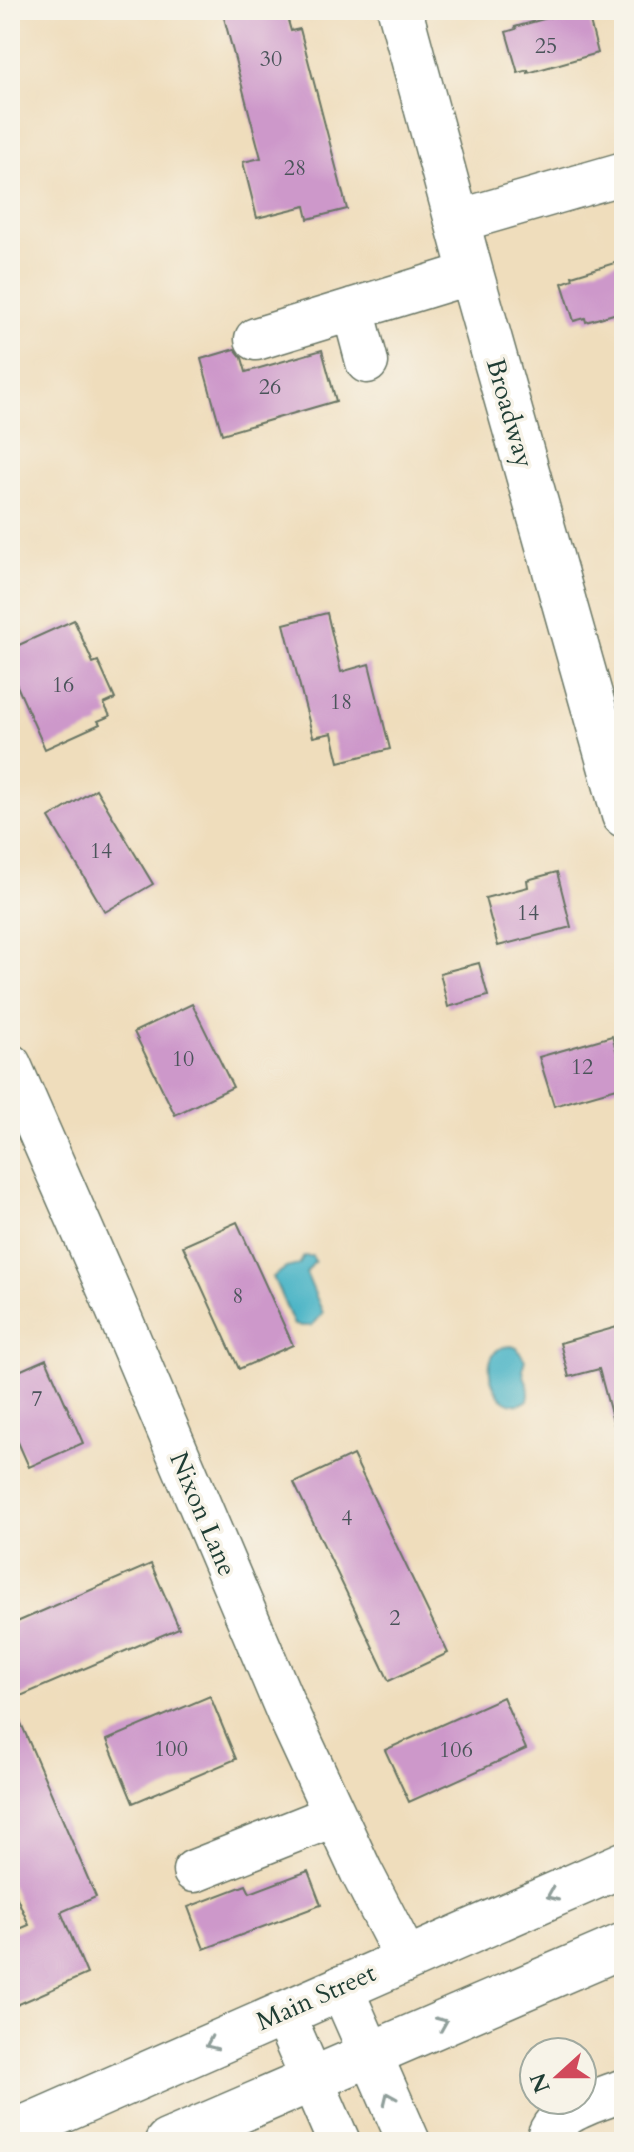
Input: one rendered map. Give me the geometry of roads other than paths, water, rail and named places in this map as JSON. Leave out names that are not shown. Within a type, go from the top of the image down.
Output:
[{"type":"main road","name":"Broadway","points":[[400,10],[624,815]]},
{"type":"main road","name":"Main Street","points":[[10,2134],[624,1864]]},
{"type":"main road","points":[[167,2142],[624,1945]]},
{"type":"street","points":[[458,221],[624,173]]},
{"type":"street","points":[[256,339],[471,273]]},
{"type":"street","points":[[353,309],[367,362]]},
{"type":"street","name":"Nixon Lane","points":[[10,1065],[289,1716],[380,1910],[406,1958]]},
{"type":"street","points":[[194,1871],[335,1815]]},
{"type":"street","points":[[341,1987],[409,2142]]},
{"type":"street","points":[[283,2013],[339,2142]]},
{"type":"street","points":[[547,2142],[550,2130],[560,2118],[624,2090]]},
{"type":"water","points":[[304,1256],[312,1256],[315,1261],[306,1273],[323,1313],[309,1326],[294,1325],[273,1277],[286,1268],[299,1265]]},
{"type":"water","points":[[512,1346],[525,1360],[523,1371],[529,1390],[528,1400],[517,1404],[506,1401],[498,1393],[490,1369],[492,1358],[499,1349]]}]
